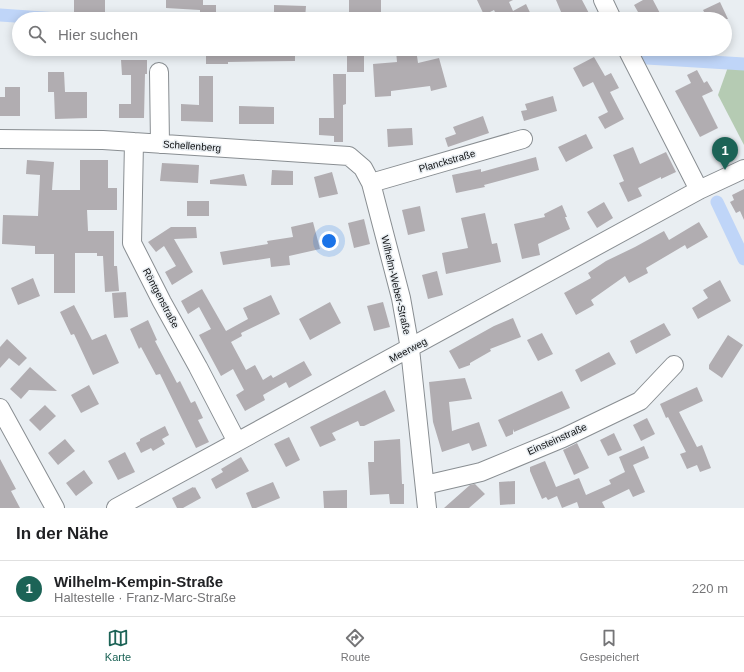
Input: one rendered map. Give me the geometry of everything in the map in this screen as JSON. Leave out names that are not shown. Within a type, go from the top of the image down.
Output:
[{"type":"street","points":[[605,1],[609,12]]},
{"type":"street","points":[[631,56],[699,190]]},
{"type":"street","points":[[159,72],[160,144]]},
{"type":"street","name":"Schellenberg","points":[[0,139],[103,140],[349,156],[363,168],[371,183]]},
{"type":"street","name":"Planckstraße","points":[[371,183],[523,139]]},
{"type":"street","name":"Röntgenstraße","points":[[134,142],[132,243],[237,442]]},
{"type":"street","name":"Meerweg","points":[[116,508],[141,502],[237,442],[699,190],[744,169]]},
{"type":"street","name":"Wilhelm-Weber-Straße","points":[[371,183],[401,298],[410,349],[427,508]]},
{"type":"street","name":"Einsteinstraße","points":[[425,485],[481,472],[562,438],[640,401],[674,364]]},
{"type":"street","points":[[0,408],[55,508]]},
{"type":"green space","points":[[728,67],[744,68],[744,145],[718,95]]},
{"type":"building","points":[[74,0],[105,0],[105,12],[74,12]]},
{"type":"building","points":[[166,0],[203,0],[203,5],[216,5],[216,12],[200,12],[200,10],[166,8]]},
{"type":"building","points":[[349,0],[381,0],[381,12],[349,12]]},
{"type":"building","points":[[477,0],[513,0],[509,2],[513,11],[526,4],[530,12],[495,12],[494,10],[490,12],[483,12]]},
{"type":"building","points":[[556,0],[582,0],[588,12],[561,12]]},
{"type":"building","points":[[643,0],[653,0],[659,12],[638,12],[634,5]]},
{"type":"building","points":[[720,2],[725,12],[704,12],[703,10]]},
{"type":"building","points":[[274,5],[306,6],[306,12],[274,12]]},
{"type":"building","points":[[206,56],[295,56],[295,61],[228,62],[228,64],[206,64]]},
{"type":"building","points":[[347,56],[364,56],[364,72],[347,72]]},
{"type":"building","points":[[396,56],[417,56],[418,63],[439,58],[447,87],[431,91],[430,86],[391,91],[391,96],[375,97],[373,64],[397,62]]},
{"type":"building","points":[[594,57],[605,76],[611,73],[619,88],[610,92],[624,119],[605,129],[598,117],[608,112],[593,82],[583,87],[573,68]]},
{"type":"building","points":[[121,60],[147,60],[147,74],[145,74],[144,118],[119,118],[119,104],[131,104],[131,75],[122,75]]},
{"type":"building","points":[[697,70],[704,83],[707,81],[713,91],[702,96],[718,128],[700,137],[675,91],[691,83],[687,75]]},
{"type":"building","points":[[48,72],[64,72],[65,92],[87,92],[87,118],[55,119],[54,92],[48,92]]},
{"type":"building","points":[[333,74],[346,74],[346,104],[343,105],[343,142],[334,142],[334,136],[319,135],[319,118],[334,118]]},
{"type":"building","points":[[199,76],[213,76],[213,122],[181,121],[181,104],[199,105]]},
{"type":"building","points":[[5,87],[20,87],[20,116],[0,116],[0,97],[5,97]]},
{"type":"building","points":[[553,96],[557,111],[524,121],[521,111],[527,110],[525,104]]},
{"type":"building","points":[[239,106],[274,107],[274,124],[239,124]]},
{"type":"building","points":[[483,116],[489,133],[448,147],[445,138],[456,134],[453,127]]},
{"type":"building","points":[[412,128],[413,145],[388,147],[387,129]]},
{"type":"building","points":[[586,134],[593,148],[566,162],[558,147]]},
{"type":"building","points":[[633,147],[640,164],[666,152],[676,172],[661,179],[661,177],[638,188],[642,196],[628,202],[619,183],[624,181],[613,155]]},
{"type":"building","points":[[536,157],[539,170],[484,185],[485,187],[456,193],[452,175],[481,169],[481,172]]},
{"type":"building","points":[[27,160],[54,162],[52,190],[80,190],[80,160],[108,160],[108,188],[117,188],[117,210],[87,210],[88,231],[114,231],[114,266],[117,266],[119,291],[105,292],[103,256],[97,256],[97,253],[75,253],[75,293],[54,293],[54,254],[35,254],[35,246],[2,244],[3,215],[38,216],[40,175],[26,174]]},
{"type":"building","points":[[162,163],[199,165],[198,183],[160,181]]},
{"type":"building","points":[[272,170],[293,171],[293,185],[271,185]]},
{"type":"building","points":[[332,172],[338,194],[319,198],[314,177]]},
{"type":"building","points":[[244,174],[247,186],[210,184],[210,180]]},
{"type":"building","points":[[744,189],[744,220],[740,211],[736,213],[730,202],[734,200],[732,195]]},
{"type":"building","points":[[187,201],[209,201],[209,216],[187,216]]},
{"type":"building","points":[[604,202],[613,218],[597,228],[587,212]]},
{"type":"building","points":[[562,205],[570,229],[538,244],[540,255],[522,259],[514,224],[545,217],[544,214]]},
{"type":"building","points":[[420,206],[425,231],[408,235],[402,210]]},
{"type":"building","points":[[485,213],[492,244],[497,243],[501,262],[446,274],[442,253],[468,248],[461,218]]},
{"type":"building","points":[[364,219],[370,244],[354,248],[348,223]]},
{"type":"building","points":[[313,222],[320,249],[289,256],[290,265],[271,267],[270,258],[223,265],[220,252],[268,244],[267,241],[293,237],[291,227]]},
{"type":"building","points":[[699,222],[708,237],[687,249],[685,245],[646,268],[648,273],[629,283],[625,276],[591,300],[594,305],[576,315],[564,293],[591,278],[588,273],[606,261],[664,231],[669,240]]},
{"type":"building","points":[[171,227],[196,227],[197,238],[174,239],[193,272],[172,285],[165,272],[176,266],[164,246],[156,252],[148,242]]},
{"type":"building","points":[[437,271],[443,295],[428,299],[422,275]]},
{"type":"building","points":[[33,278],[40,296],[18,305],[11,288]]},
{"type":"building","points":[[720,280],[731,301],[698,319],[692,308],[708,298],[703,290]]},
{"type":"building","points":[[202,289],[226,331],[248,319],[243,308],[271,295],[280,314],[241,333],[242,336],[231,342],[246,370],[255,365],[263,380],[271,375],[273,378],[304,361],[312,375],[289,388],[286,382],[263,395],[265,400],[245,411],[236,395],[244,390],[233,369],[221,376],[199,335],[211,329],[199,307],[188,314],[181,301]]},
{"type":"building","points":[[126,292],[128,317],[114,318],[112,293]]},
{"type":"building","points":[[330,302],[341,323],[310,340],[299,319]]},
{"type":"building","points":[[383,302],[390,327],[374,331],[367,306]]},
{"type":"building","points":[[74,305],[92,340],[106,334],[119,363],[93,375],[74,334],[71,335],[60,312]]},
{"type":"building","points":[[513,318],[521,337],[490,349],[491,351],[470,363],[470,365],[459,369],[449,351],[494,326]]},
{"type":"building","points":[[148,320],[157,340],[155,341],[177,383],[180,381],[191,403],[195,401],[203,418],[198,420],[209,442],[196,448],[160,374],[156,375],[141,347],[139,349],[130,329]]},
{"type":"building","points":[[664,323],[671,335],[636,354],[630,341]]},
{"type":"building","points":[[542,333],[553,354],[538,361],[527,340]]},
{"type":"building","points":[[728,335],[743,345],[722,378],[709,369],[709,365]]},
{"type":"building","points":[[7,339],[27,358],[19,366],[9,358],[0,368],[0,347]]},
{"type":"building","points":[[609,352],[616,364],[581,382],[575,370]]},
{"type":"building","points":[[30,367],[57,391],[29,390],[21,399],[10,389]]},
{"type":"building","points":[[465,378],[472,399],[449,402],[452,431],[479,422],[487,446],[472,451],[469,443],[442,452],[433,422],[429,382]]},
{"type":"building","points":[[89,385],[99,404],[81,413],[71,395]]},
{"type":"building","points":[[697,387],[703,401],[679,412],[697,447],[702,445],[711,468],[700,472],[697,465],[687,469],[680,454],[686,452],[668,417],[666,418],[660,404]]},
{"type":"building","points":[[385,390],[395,411],[364,426],[360,426],[358,421],[332,433],[336,440],[320,447],[310,427]]},
{"type":"building","points":[[562,391],[570,408],[514,432],[513,429],[513,434],[506,437],[498,420]]},
{"type":"building","points":[[45,405],[56,416],[40,431],[29,420]]},
{"type":"building","points":[[647,418],[655,434],[641,441],[633,425]]},
{"type":"building","points":[[165,426],[169,435],[162,439],[165,444],[153,451],[151,448],[141,453],[136,443],[140,441],[140,439]]},
{"type":"building","points":[[614,433],[622,450],[608,456],[600,440]]},
{"type":"building","points":[[289,437],[300,460],[286,467],[274,444]]},
{"type":"building","points":[[65,439],[75,451],[58,465],[48,453]]},
{"type":"building","points":[[400,439],[402,484],[404,484],[404,504],[390,504],[389,494],[370,495],[368,462],[374,462],[374,441]]},
{"type":"building","points":[[577,443],[589,468],[574,475],[563,450]]},
{"type":"building","points":[[644,446],[649,458],[633,465],[645,492],[633,497],[629,489],[602,502],[605,508],[579,508],[577,502],[562,508],[557,496],[548,500],[546,497],[542,499],[530,471],[530,467],[545,461],[556,487],[579,478],[586,495],[611,484],[609,480],[625,472],[619,457]]},
{"type":"building","points":[[125,452],[135,472],[118,480],[108,461]]},
{"type":"building","points":[[241,457],[249,471],[216,489],[211,479],[223,472],[221,469]]},
{"type":"building","points":[[0,459],[16,489],[11,491],[20,508],[0,508]]},
{"type":"building","points":[[84,470],[93,483],[76,496],[66,483]]},
{"type":"building","points":[[515,481],[515,504],[500,505],[499,482]]},
{"type":"building","points":[[273,482],[280,498],[256,508],[252,508],[246,493]]},
{"type":"building","points":[[475,484],[485,494],[469,508],[444,508],[470,485]]},
{"type":"building","points":[[195,487],[201,498],[183,508],[177,508],[172,498]]},
{"type":"building","points":[[347,490],[347,508],[324,508],[323,491]]},
{"type":"waterway","points":[[0,15],[12,16]]},
{"type":"waterway","points":[[647,58],[744,64]]},
{"type":"waterway","points":[[717,202],[744,259]]},
{"type":"place","name":"Wilhelm-Kempin-Straße","points":[[725,170]]}]
